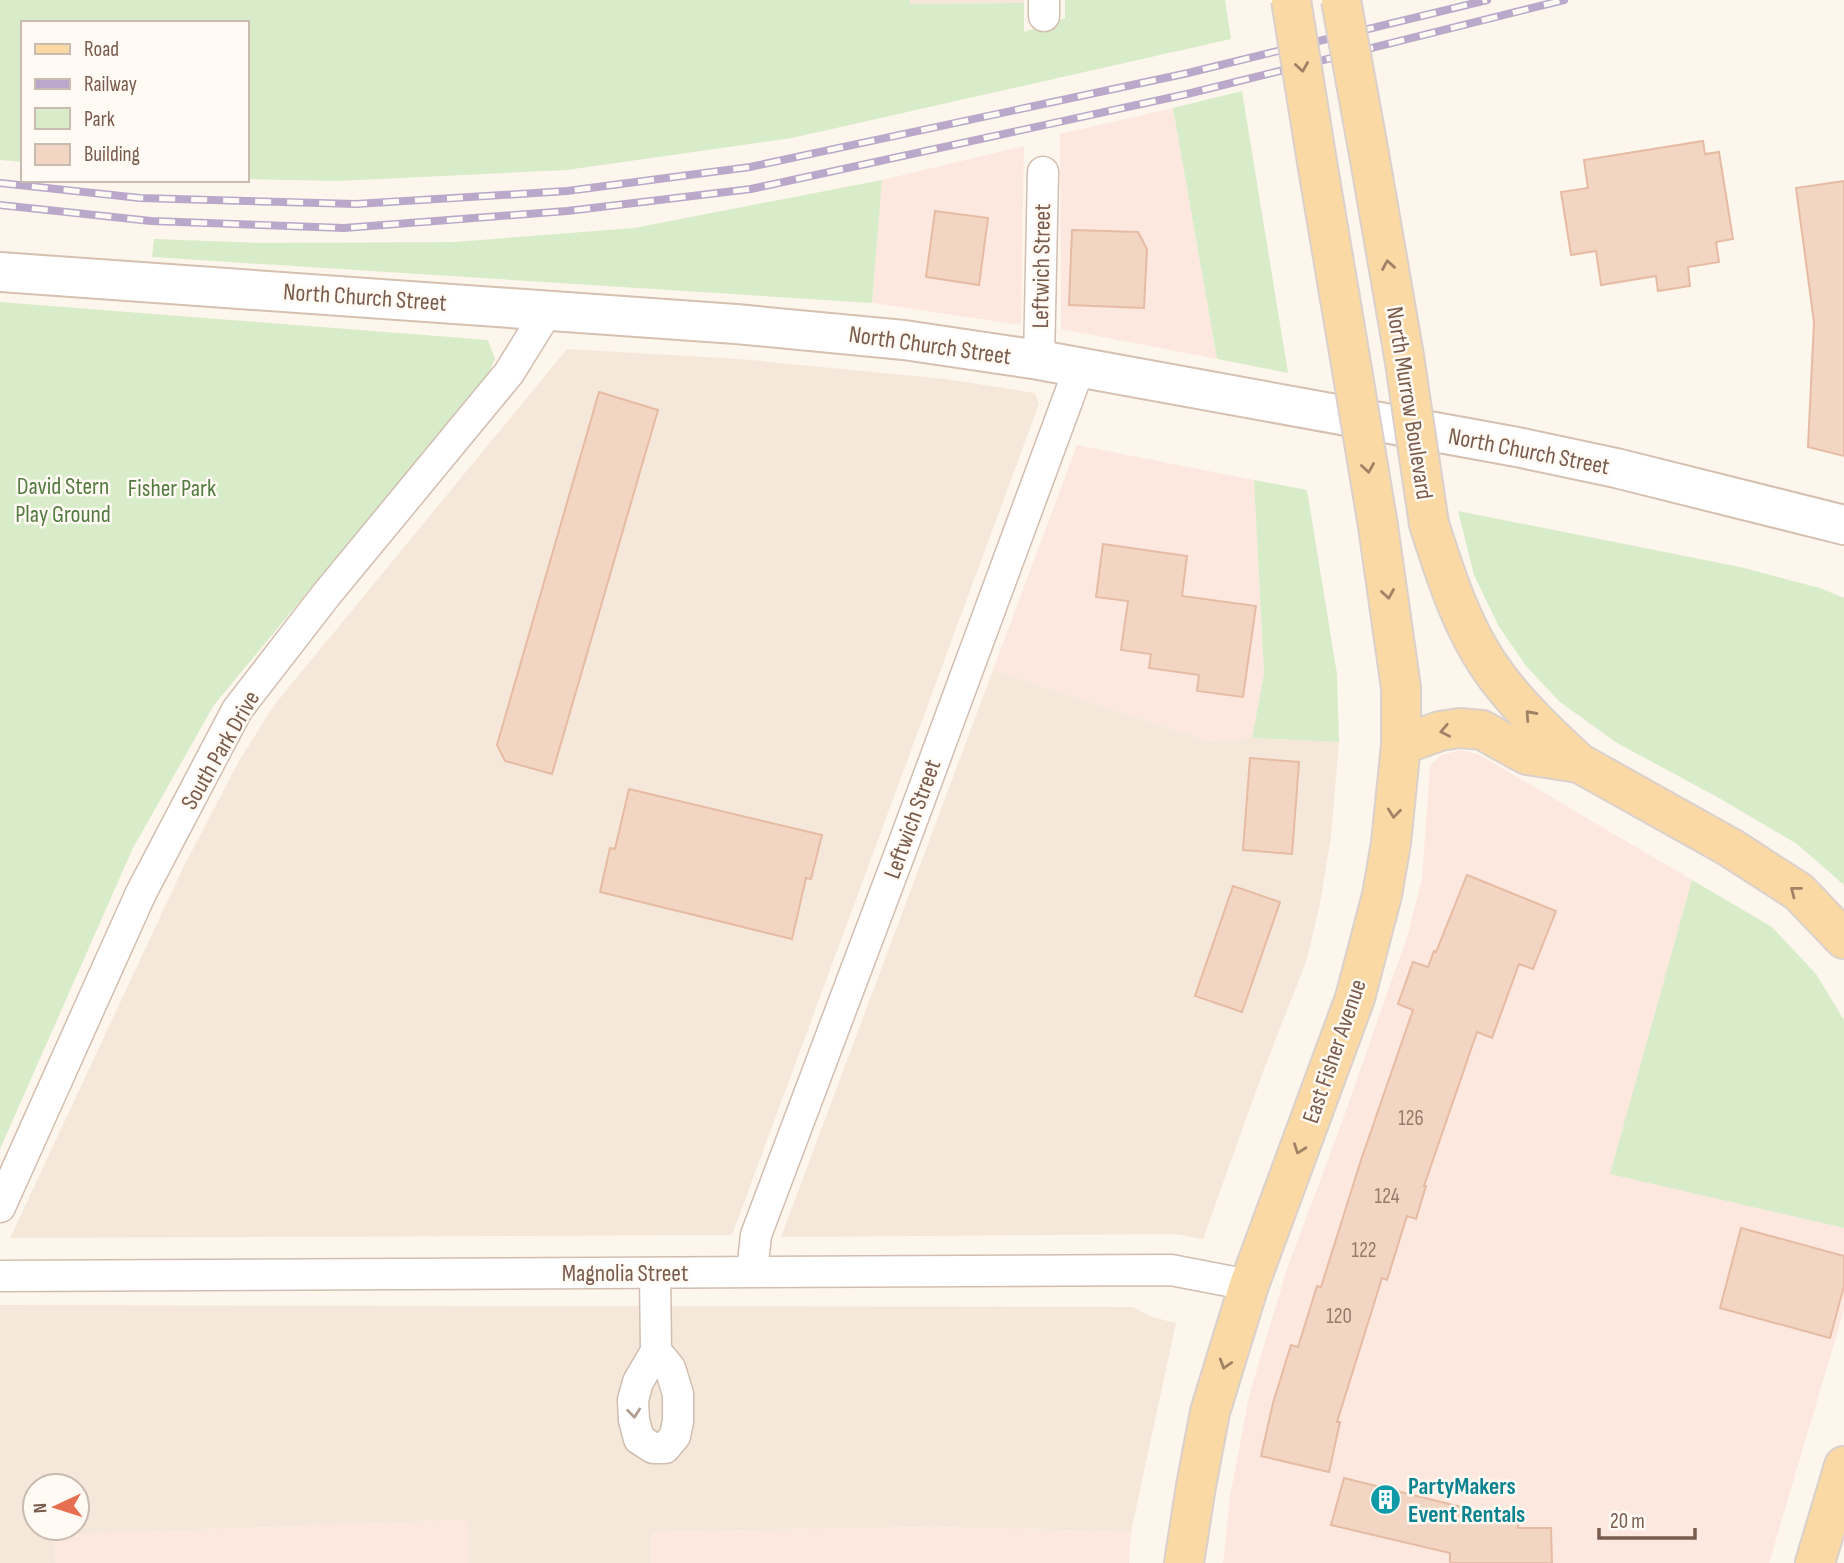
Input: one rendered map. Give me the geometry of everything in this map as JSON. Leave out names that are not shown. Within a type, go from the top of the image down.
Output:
[{"type":"main road","name":"East Fisher Avenue","points":[[1184,1563],[1210,1412],[1249,1285],[1355,998],[1369,948],[1391,843],[1401,746],[1401,688],[1378,526],[1291,0]]},
{"type":"main road","name":"North Murrow Boulevard","points":[[1341,0],[1404,356],[1429,524],[1447,580],[1466,626],[1496,676],[1535,722],[1580,762]]},
{"type":"main road","points":[[1401,746],[1440,731],[1460,728],[1482,730],[1527,755],[1580,762],[1731,848],[1798,892],[1844,939]]},
{"type":"main road","points":[[1815,1563],[1844,1465]]},
{"type":"street","name":"Leftwich Street","points":[[1039,360],[1043,172]]},
{"type":"street","name":"North Church Street","points":[[0,272],[736,324],[904,340],[1039,360],[1583,460],[1844,525]]},
{"type":"street","name":"South Park Drive","points":[[0,1208],[141,893],[237,710],[326,594],[509,373],[548,310]]},
{"type":"street","name":"Leftwich Street","points":[[751,1271],[756,1235],[1079,369]]},
{"type":"street","name":"Magnolia Street","points":[[0,1276],[1171,1270],[1249,1285]]},
{"type":"street","points":[[655,1273],[656,1351]]},
{"type":"shaded area","points":[[909,0],[1024,0],[1024,3],[909,4]]},
{"type":"shaded area","points":[[1173,108],[1217,359],[1061,329],[1060,134]]},
{"type":"shaded area","points":[[1024,146],[1021,325],[872,303],[882,180]]},
{"type":"shaded area","points":[[567,349],[740,359],[945,379],[1035,393],[1039,404],[732,1235],[10,1238],[183,868],[239,761],[275,704]]},
{"type":"shaded area","points":[[1077,445],[1254,480],[1264,674],[1252,738],[1209,741],[993,670]]},
{"type":"shaded area","points":[[993,670],[1209,741],[1252,738],[1339,742],[1331,836],[1320,904],[1306,962],[1203,1239],[1175,1234],[781,1237]]},
{"type":"shaded area","points":[[1461,750],[1480,755],[1692,880],[1611,1173],[1844,1228],[1844,1310],[1769,1563],[1223,1563],[1230,1497],[1249,1396],[1288,1266],[1408,934],[1422,879],[1430,766],[1441,755]]},
{"type":"shaded area","points":[[0,1305],[1133,1307],[1152,1317],[1176,1323],[1131,1532],[934,1527],[651,1532],[651,1563],[468,1563],[467,1520],[91,1534],[91,1472],[21,1472],[21,1542],[55,1542],[55,1563],[0,1563]]},
{"type":"shaded area","points":[[467,1520],[468,1563],[55,1563],[54,1542],[91,1542],[91,1534]]},
{"type":"shaded area","points":[[934,1527],[1131,1532],[1129,1563],[651,1563],[651,1532]]},
{"type":"green space","points":[[0,0],[909,0],[910,4],[1024,3],[1024,32],[1065,18],[1065,0],[1225,0],[1231,39],[792,138],[566,170],[338,181],[248,179],[248,21],[21,21],[21,162],[0,160]]},
{"type":"green space","points":[[1242,91],[1288,373],[1217,359],[1173,108]]},
{"type":"green space","points":[[882,180],[872,303],[152,257],[154,239],[262,243],[455,242],[634,228]]},
{"type":"green space","name":"Fisher Park","points":[[0,302],[488,340],[495,359],[488,374],[214,705],[133,848],[0,1149]]},
{"type":"green space","points":[[1254,480],[1307,490],[1337,674],[1339,742],[1252,738],[1264,674]]},
{"type":"green space","points":[[1458,511],[1740,567],[1820,588],[1844,598],[1844,885],[1797,844],[1617,743],[1560,702],[1526,666],[1498,625],[1474,575]]},
{"type":"green space","points":[[1692,880],[1772,927],[1816,974],[1844,1020],[1844,1228],[1610,1174]]},
{"type":"building","points":[[1703,141],[1705,154],[1719,152],[1733,239],[1716,242],[1719,262],[1688,267],[1690,286],[1658,291],[1656,276],[1601,285],[1596,251],[1571,255],[1561,192],[1588,188],[1584,160]]},
{"type":"building","points":[[1844,181],[1844,456],[1808,447],[1814,322],[1796,188]]},
{"type":"building","points":[[935,211],[988,218],[979,285],[926,277]]},
{"type":"building","points":[[1072,230],[1138,232],[1147,249],[1144,308],[1069,305]]},
{"type":"building","points":[[599,392],[658,410],[552,774],[505,761],[497,745]]},
{"type":"building","points":[[1103,544],[1187,556],[1182,596],[1256,606],[1243,697],[1197,691],[1199,675],[1149,668],[1151,654],[1121,650],[1128,601],[1096,597]]},
{"type":"building","points":[[1250,758],[1299,762],[1292,854],[1243,850]]},
{"type":"building","points":[[629,789],[822,835],[811,879],[806,878],[792,939],[600,892],[610,848],[615,849]]},
{"type":"building","points":[[1467,875],[1556,911],[1533,969],[1519,964],[1492,1038],[1477,1032],[1424,1186],[1416,1219],[1407,1216],[1387,1280],[1382,1278],[1337,1422],[1340,1422],[1329,1472],[1261,1456],[1273,1403],[1291,1345],[1298,1347],[1317,1286],[1321,1287],[1413,1010],[1398,1004],[1413,962],[1428,967]]},
{"type":"building","points":[[1233,886],[1280,902],[1242,1012],[1195,996]]},
{"type":"building","points":[[1741,1228],[1844,1256],[1844,1286],[1830,1338],[1720,1308]]},
{"type":"building","name":"PartyMakers Event Rentals","points":[[1344,1478],[1518,1521],[1518,1528],[1551,1528],[1552,1563],[1450,1563],[1450,1553],[1331,1525]]},
{"type":"railway","points":[[0,183],[140,198],[356,204],[567,191],[750,167],[1188,73],[1487,0]]},
{"type":"railway","points":[[0,205],[151,221],[344,228],[567,211],[751,189],[1187,94],[1564,0]]},
{"type":"place","name":"PartyMakers Event Rentals","points":[[1385,1500]]},
{"type":"park label","name":"David Stern Play Ground","points":[[63,500]]}]
